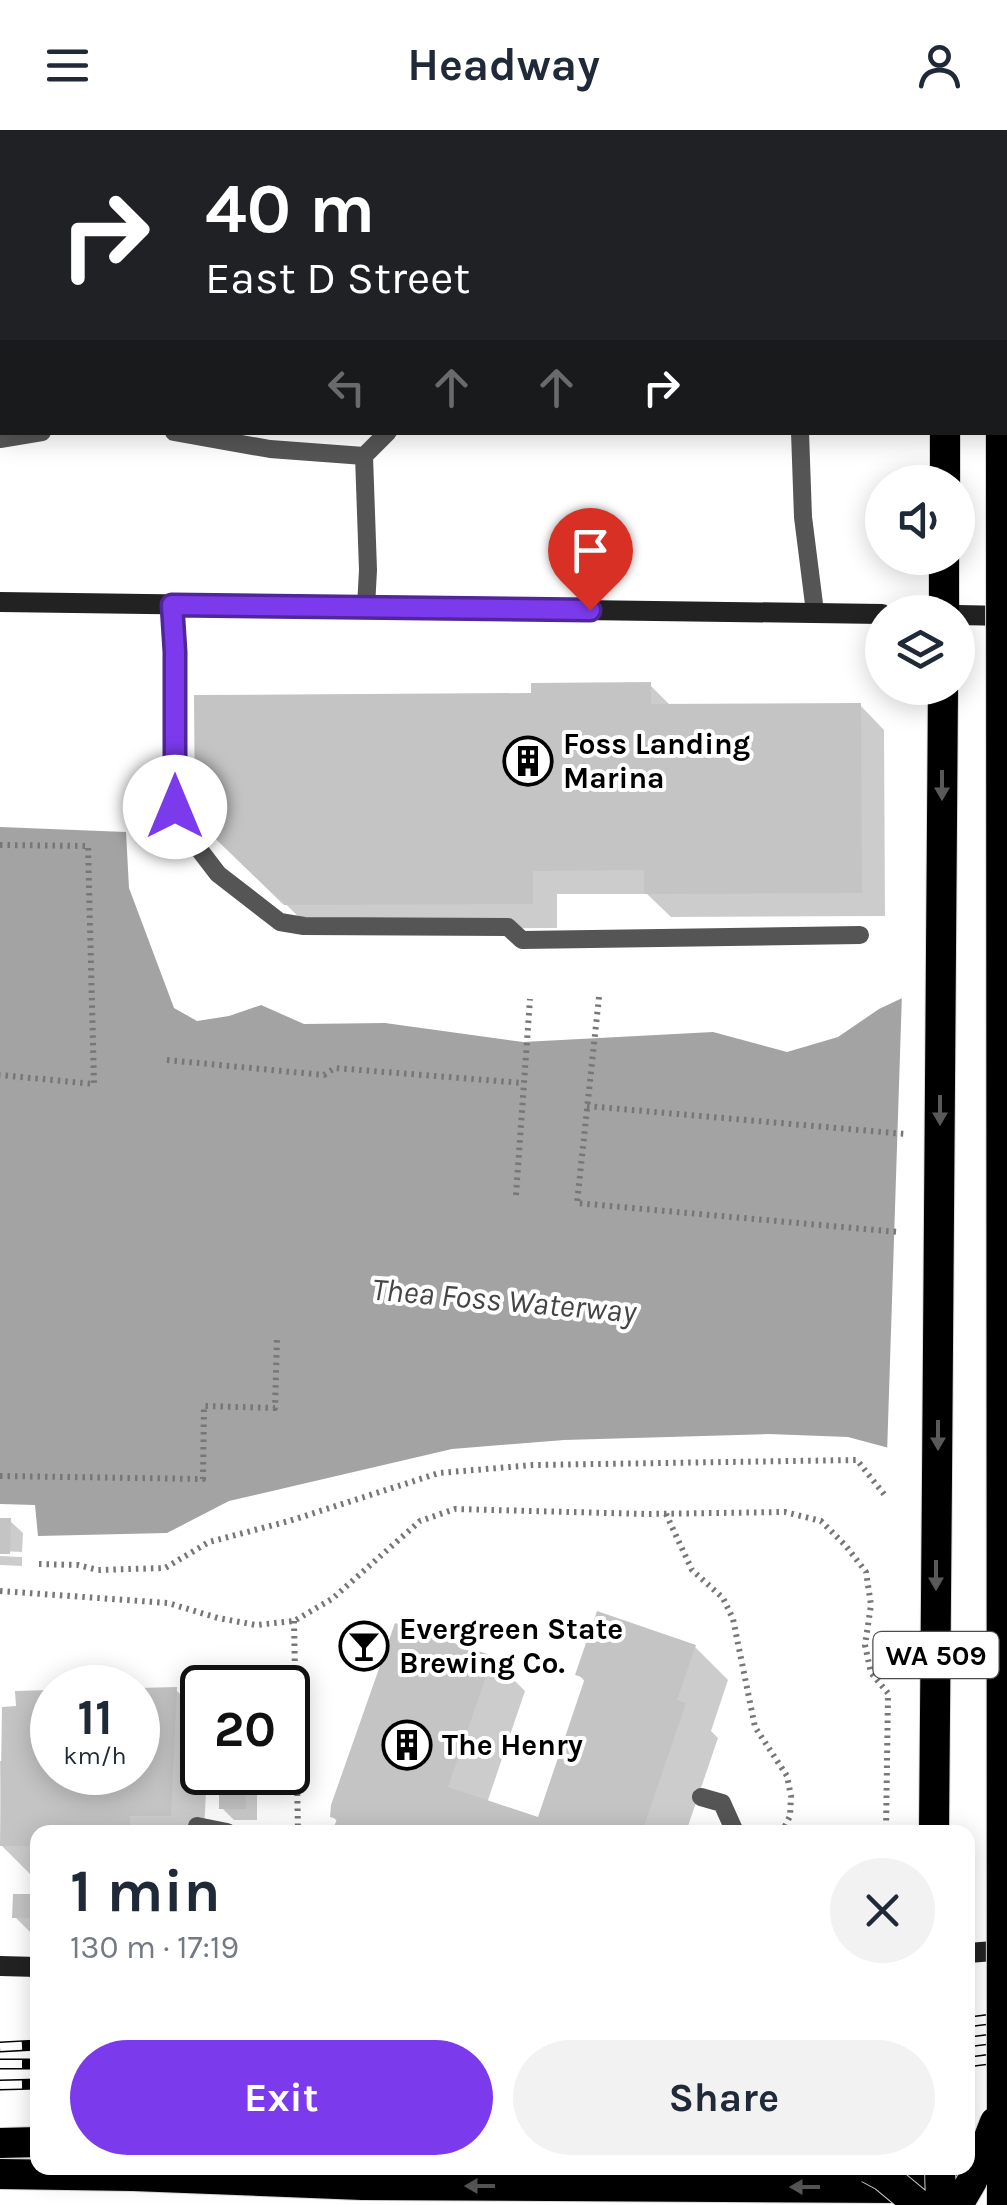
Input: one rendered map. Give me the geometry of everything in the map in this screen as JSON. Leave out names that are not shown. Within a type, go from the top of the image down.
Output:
[{"type":"highway","points":[[944,465],[945,435]]},
{"type":"highway","name":"WA 509","points":[[1001,435],[1002,2205]]},
{"type":"highway","name":"WA 509","points":[[934,1825],[943,705]]},
{"type":"highway","points":[[970,2190],[994,2127],[1001,2094]]},
{"type":"highway","points":[[0,2143],[30,2142]]},
{"type":"highway","points":[[0,2174],[30,2174]]},
{"type":"highway","points":[[66,2175],[362,2185],[896,2188],[1007,2178]]},
{"type":"highway","points":[[882,2175],[918,2205]]},
{"type":"highway","points":[[940,2175],[941,2205]]},
{"type":"highway","points":[[852,2205],[1007,2178]]},
{"type":"street","points":[[0,602],[865,613]]},
{"type":"street","points":[[975,616],[1007,616]]},
{"type":"street","points":[[975,1952],[1007,1950]]},
{"type":"street","points":[[0,1966],[30,1967]]},
{"type":"lane","points":[[191,435],[270,449],[364,456]]},
{"type":"lane","points":[[366,607],[364,456],[385,435]]},
{"type":"lane","points":[[800,435],[803,517],[815,612]]},
{"type":"lane","points":[[172,605],[178,817],[218,874],[280,922],[304,926],[508,927],[522,940],[860,934]]},
{"type":"lane","points":[[701,1797],[722,1803],[731,1825]]},
{"type":"path","points":[[0,844],[88,846],[94,1084],[0,1075]]},
{"type":"path","points":[[598,997],[577,1203],[898,1232]]},
{"type":"path","points":[[516,1195],[530,999]]},
{"type":"path","points":[[167,1060],[324,1075],[336,1068],[524,1083]]},
{"type":"path","points":[[588,1106],[905,1134]]},
{"type":"path","points":[[0,1476],[203,1479],[204,1406],[276,1408],[278,1338]]},
{"type":"path","points":[[38,1564],[98,1570],[165,1568],[209,1542],[438,1473],[533,1465],[857,1460],[887,1498]]},
{"type":"path","points":[[0,1591],[168,1603],[256,1625],[294,1621],[332,1599],[420,1521],[455,1508],[666,1514],[785,1512],[821,1521],[866,1572],[871,1606],[865,1645],[871,1673],[888,1693],[886,1825]]},
{"type":"path","points":[[666,1514],[692,1570],[723,1598],[732,1619],[755,1727],[786,1776],[790,1816],[786,1825]]},
{"type":"path","points":[[294,1621],[298,1825]]},
{"type":"water","name":"Thea Foss Waterway","points":[[0,827],[126,832],[129,888],[174,1008],[197,1021],[261,1005],[304,1024],[385,1023],[523,1042],[713,1032],[787,1052],[838,1037],[879,1009],[915,992],[956,1517],[889,1448],[848,1437],[769,1434],[564,1440],[452,1449],[229,1501],[167,1533],[38,1536],[35,1505],[0,1504]]},
{"type":"pier","points":[[915,987],[1007,988],[1004,1607],[982,1589],[951,1520],[887,1454],[902,993]]},
{"type":"building","name":"Foss Landing Marina","points":[[651,682],[651,704],[861,703],[862,893],[644,894],[644,870],[533,871],[533,904],[284,905],[195,819],[194,695],[531,693],[531,683]]},
{"type":"building","points":[[0,1518],[11,1518],[10,1554],[0,1554]]},
{"type":"building","name":"The Henry","points":[[597,1611],[696,1645],[677,1700],[686,1703],[644,1825],[335,1825],[337,1819],[330,1817],[331,1805],[395,1623],[493,1656],[448,1787],[538,1817],[585,1678],[575,1675]]},
{"type":"building","points":[[160,1687],[177,1687],[171,1816],[130,1816],[130,1825],[30,1825],[30,1846],[0,1846],[2,1707],[16,1706],[15,1691],[30,1691],[30,1795],[160,1795]]},
{"type":"building","points":[[219,1795],[246,1795],[246,1809],[219,1809]]},
{"type":"building","points":[[13,1894],[30,1894],[30,1918],[12,1918]]},
{"type":"railway","points":[[975,2021],[1007,2017]]},
{"type":"railway","points":[[975,2041],[1007,2037]]},
{"type":"railway","points":[[0,2047],[30,2045]]},
{"type":"railway","points":[[975,2061],[1007,2057]]},
{"type":"railway","points":[[0,2064],[30,2064]]},
{"type":"railway","points":[[0,2085],[30,2084]]},
{"type":"place","name":"Foss Landing Marina","points":[[528,761]]},
{"type":"place","name":"Evergreen State Brewing Co.","points":[[364,1646]]},
{"type":"place","name":"The Henry","points":[[407,1745]]},
{"type":"route","points":[[175,807],[172,605],[590,610]]}]
